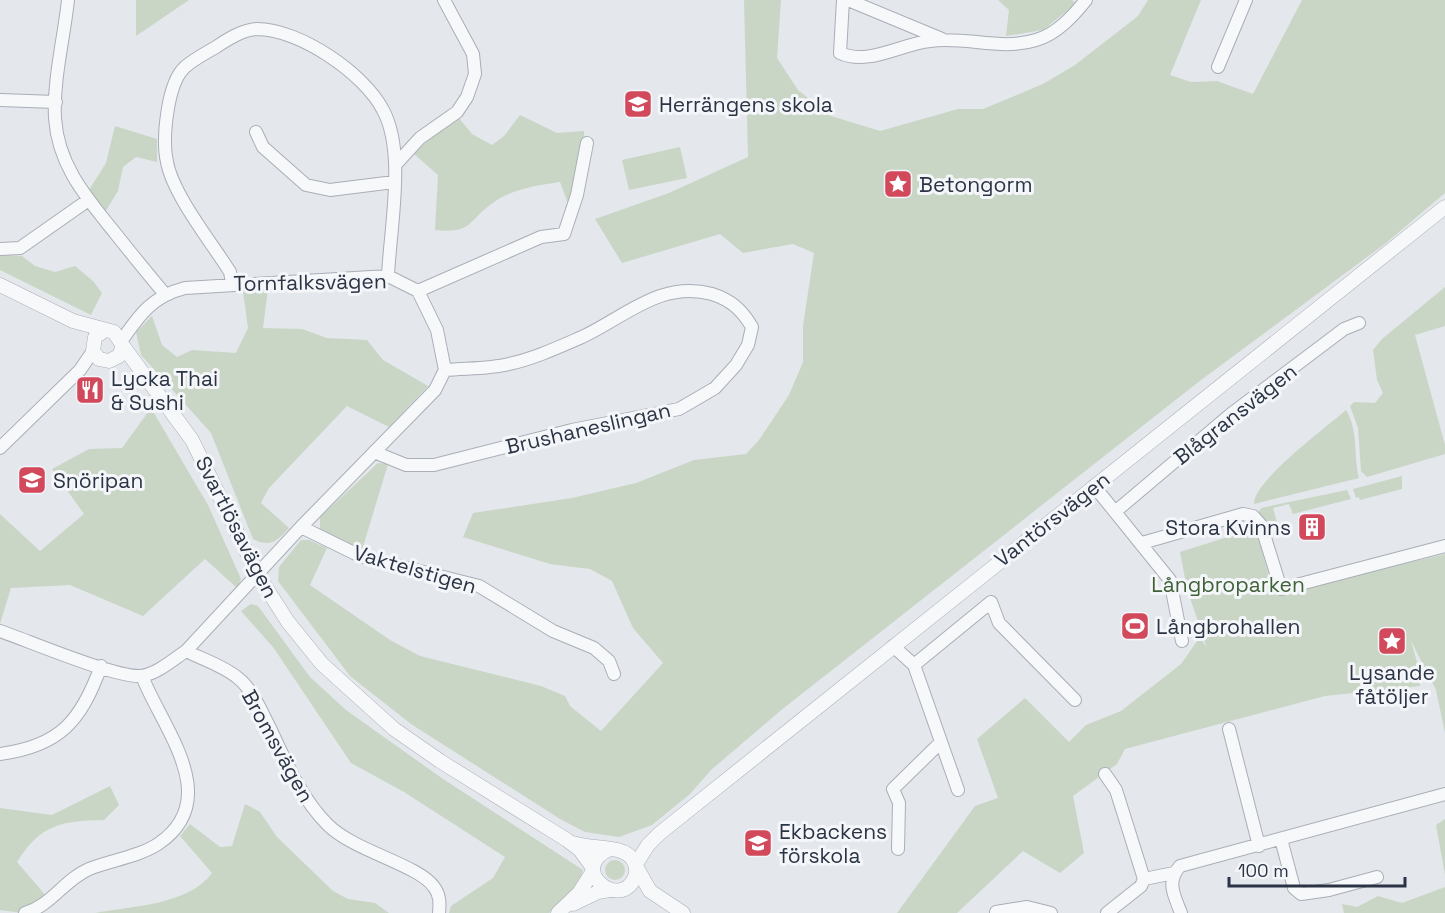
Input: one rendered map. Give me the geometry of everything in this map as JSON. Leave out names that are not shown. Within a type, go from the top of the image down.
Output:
[{"type":"street","points":[[0,448],[80,370],[95,352],[95,337],[116,337],[164,293],[87,201],[75,183],[60,148],[55,118],[68,0]]},
{"type":"street","points":[[397,163],[420,138],[457,112],[467,97],[475,74],[473,54],[444,0]]},
{"type":"street","points":[[843,0],[838,47],[840,53],[846,56],[862,58],[943,39]]},
{"type":"street","points":[[848,0],[943,39],[1009,45],[1036,40],[1069,21],[1086,0]]},
{"type":"street","points":[[1218,67],[1246,0]]},
{"type":"street","points":[[232,284],[230,273],[172,178],[167,162],[166,145],[171,94],[184,68],[233,36],[255,29],[276,31],[301,40],[348,71],[374,96],[384,111],[397,163],[393,182],[388,276]]},
{"type":"street","points":[[0,100],[56,102]]},
{"type":"street","points":[[256,132],[263,147],[306,185],[330,190],[393,182]]},
{"type":"street","points":[[418,291],[542,237],[564,234],[577,195],[587,143]]},
{"type":"street","points":[[0,249],[20,248],[87,201]]},
{"type":"street","name":"Vantörsvägen","points":[[636,866],[648,845],[660,833],[1445,207]]},
{"type":"street","name":"Tornfalksvägen","points":[[164,293],[232,284],[388,276],[418,291],[437,330],[445,370]]},
{"type":"street","points":[[0,285],[73,321],[116,337],[122,352],[114,360],[95,352],[73,321]]},
{"type":"street","name":"Brushaneslingan","points":[[374,452],[406,465],[434,465],[572,430],[679,409],[715,388],[736,365],[748,345],[752,327],[742,311],[724,297],[699,291],[673,291],[648,299],[582,336],[508,364],[445,370]]},
{"type":"street","name":"Blågransvägen","points":[[1116,511],[1231,414],[1344,329],[1359,323]]},
{"type":"street","name":"Svartlösavägen","points":[[116,337],[144,378],[192,440],[258,575],[288,622],[322,664],[372,711],[440,761],[567,840],[582,852],[593,870]]},
{"type":"street","name":"Svartlösavägen","points":[[114,360],[144,378]]},
{"type":"street","points":[[0,631],[101,666],[142,676],[167,664],[186,651],[301,527],[435,390],[445,370]]},
{"type":"street","points":[[1094,486],[1170,580],[1182,640]]},
{"type":"street","points":[[1142,543],[1243,514],[1253,516],[1261,525],[1281,589],[1445,546]]},
{"type":"street","name":"Vaktelstigen","points":[[301,527],[360,556],[479,586],[553,631],[594,648],[609,661],[614,674]]},
{"type":"street","points":[[914,665],[991,602],[999,623],[1075,700]]},
{"type":"street","points":[[893,646],[914,665],[958,790]]},
{"type":"street","name":"Bromsvägen","points":[[186,651],[228,672],[245,685],[258,704],[296,781],[314,811],[338,836],[417,873],[434,886],[440,900],[439,913]]},
{"type":"street","points":[[0,754],[42,745],[64,730],[93,687],[101,666]]},
{"type":"street","points":[[26,913],[43,906],[82,873],[157,845],[180,822],[187,803],[189,787],[186,768],[152,702],[142,676]]},
{"type":"street","points":[[1229,729],[1258,846]]},
{"type":"street","points":[[898,849],[899,803],[893,789],[941,742]]},
{"type":"street","points":[[1105,774],[1116,790],[1144,879],[1141,886],[1107,913]]},
{"type":"street","points":[[1181,913],[1170,885],[1174,873],[1180,866],[1445,794]]},
{"type":"street","name":"Vantörsvägen","points":[[614,849],[636,844],[660,833]]},
{"type":"street","points":[[1281,839],[1294,888],[1301,894],[1329,890],[1377,877]]},
{"type":"street","name":"Svartlösavägen","points":[[567,840],[593,849],[614,849]]},
{"type":"street","points":[[560,911],[579,893],[593,870],[598,856],[614,849],[630,855],[645,884],[663,901]]},
{"type":"street","points":[[593,870],[598,882],[612,891],[629,886],[636,866]]},
{"type":"street","points":[[1144,879],[1174,873]]},
{"type":"street","points":[[560,911],[598,892],[612,891],[639,892],[663,901],[683,913]]},
{"type":"street","points":[[996,912],[1027,908],[1051,913]]},
{"type":"green space","points":[[136,0],[189,0],[136,36]]},
{"type":"green space","points":[[744,0],[781,0],[777,58],[798,90],[831,116],[880,131],[958,109],[983,109],[1043,84],[1075,65],[1138,16],[1148,0],[1201,0],[1170,75],[1191,82],[1217,81],[1253,94],[1302,0],[1445,0],[1445,193],[1386,243],[1201,380],[780,711],[711,770],[690,794],[652,825],[619,837],[585,832],[560,819],[411,724],[350,676],[278,581],[279,567],[301,540],[309,540],[327,548],[310,585],[390,640],[420,656],[541,686],[565,696],[570,706],[601,731],[663,663],[633,628],[612,581],[590,569],[550,564],[463,537],[473,513],[572,498],[636,483],[694,460],[746,454],[759,440],[789,395],[803,362],[803,326],[814,253],[793,244],[743,253],[720,234],[622,263],[595,219],[669,193],[748,157]]},
{"type":"green space","points":[[998,0],[1072,0],[1076,4],[1043,30],[1006,36],[1009,10]]},
{"type":"green space","points":[[520,115],[557,133],[584,131],[584,151],[569,206],[560,182],[526,188],[494,202],[463,228],[447,231],[435,230],[438,175],[414,154],[437,132],[459,118],[472,134],[492,145],[504,136]]},
{"type":"green space","points":[[115,126],[157,139],[157,162],[136,157],[123,167],[118,191],[105,212],[89,190],[106,163]]},
{"type":"green space","points":[[680,147],[687,178],[629,190],[622,160]]},
{"type":"green space","points":[[0,255],[22,256],[35,266],[55,272],[75,266],[93,281],[102,293],[91,315],[0,270]]},
{"type":"green space","points":[[1445,287],[1445,326],[1415,335],[1445,445],[1445,454],[1367,477],[1361,471],[1358,428],[1350,406],[1354,402],[1375,403],[1383,393],[1377,380],[1373,350],[1382,339]]},
{"type":"green space","points":[[268,289],[263,328],[302,329],[327,338],[367,340],[383,360],[428,386],[389,427],[347,406],[269,488],[261,503],[289,528],[277,540],[264,543],[253,539],[211,433],[141,355],[136,332],[152,316],[162,345],[177,357],[192,350],[236,353],[248,328],[243,291]]},
{"type":"green space","points":[[151,408],[208,505],[241,579],[237,588],[205,559],[143,616],[70,585],[11,588],[0,624],[0,514],[40,551],[84,514],[52,469],[89,449],[122,448]]},
{"type":"green space","points":[[1346,410],[1353,426],[1359,478],[1254,504],[1257,494],[1277,469]]},
{"type":"green space","points":[[378,463],[388,464],[362,550],[320,531],[320,517]]},
{"type":"green space","points":[[1402,476],[1402,489],[1360,500],[1359,497],[1356,498],[1353,489]]},
{"type":"green space","points":[[1347,490],[1351,499],[1293,514],[1289,504],[1273,508],[1281,537],[1270,536],[1258,513],[1261,508]]},
{"type":"green space","name":"Långbroparken","points":[[1256,528],[1272,588],[1278,594],[1445,554],[1445,733],[1436,690],[1411,641],[1419,669],[1420,686],[1325,696],[1125,749],[1117,764],[1073,796],[1084,853],[1060,873],[1023,851],[957,913],[897,913],[975,806],[998,798],[977,739],[1025,698],[1069,742],[1086,725],[1121,711],[1181,664],[1200,637],[1207,648],[1187,589],[1180,552]]},
{"type":"green space","points":[[251,604],[258,606],[310,677],[346,710],[443,779],[583,870],[578,887],[549,913],[449,913],[451,906],[493,878],[505,857],[404,792],[351,763],[273,647],[241,611]]},
{"type":"green space","points":[[110,786],[119,805],[104,820],[76,822],[53,827],[35,840],[17,862],[47,897],[22,913],[0,910],[0,808],[52,815]]},
{"type":"green space","points":[[245,804],[260,812],[277,837],[333,891],[348,899],[375,903],[389,913],[95,913],[175,898],[202,884],[212,873],[180,836],[190,824],[220,847],[232,846]]},
{"type":"green space","points":[[1445,819],[1445,875],[1436,825]]},
{"type":"green space","points":[[615,860],[622,863],[625,870],[622,877],[615,880],[608,877],[605,870],[608,863]]},
{"type":"green space","points":[[1445,887],[1445,913],[1344,913],[1342,904],[1357,907],[1378,896],[1402,903]]},
{"type":"place","name":"Herrängens skola","points":[[638,104]]},
{"type":"place","name":"Betongorm","points":[[898,184]]},
{"type":"place","name":"Lycka Thai & Sushi","points":[[90,390]]},
{"type":"place","name":"Snöripan","points":[[32,480]]},
{"type":"place","name":"Stora Kvinns","points":[[1312,527]]},
{"type":"place","name":"Långbrohallen","points":[[1135,626]]},
{"type":"place","name":"Lysande fåtöljer","points":[[1392,641]]},
{"type":"place","name":"Ekbackens förskola","points":[[758,843]]}]
